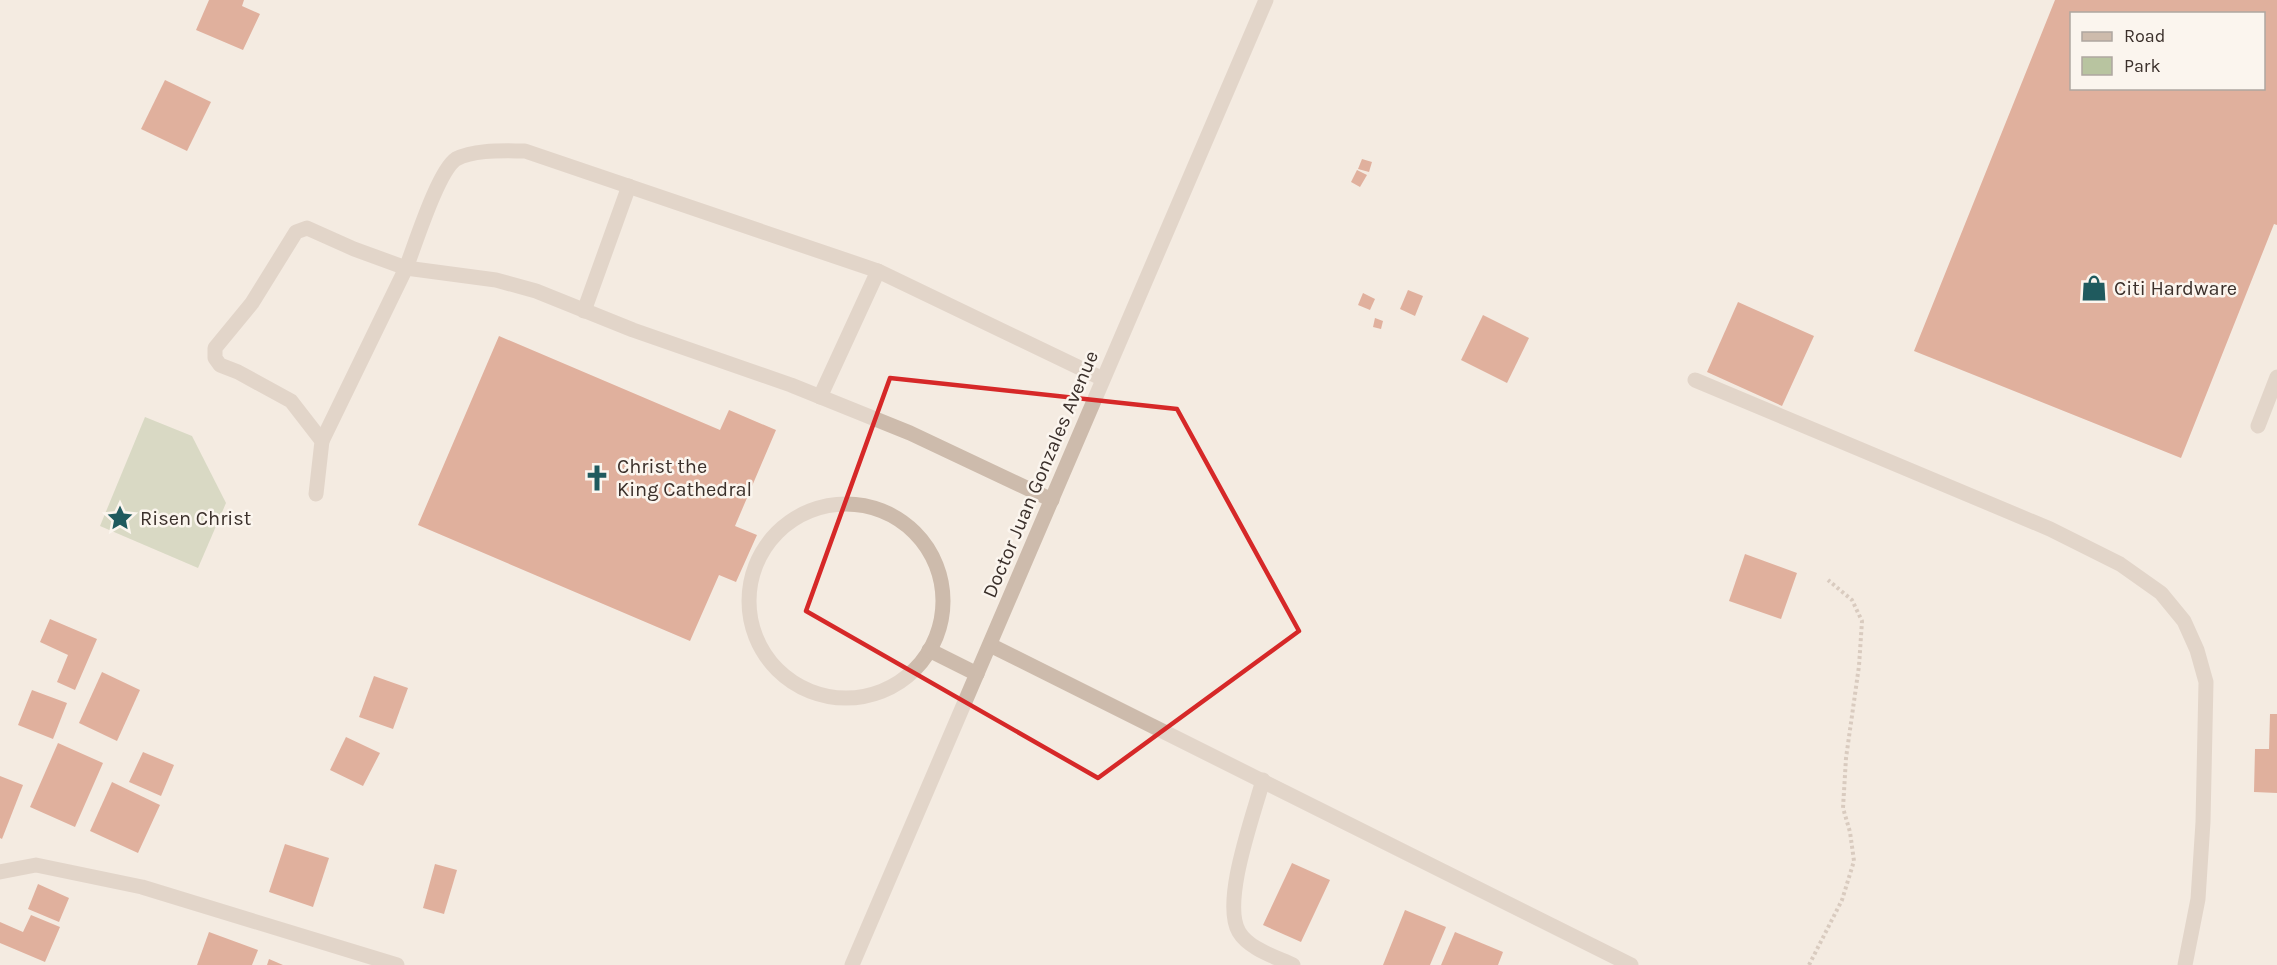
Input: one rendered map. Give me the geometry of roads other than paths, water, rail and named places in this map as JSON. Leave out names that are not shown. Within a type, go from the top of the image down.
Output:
[{"type":"street","name":"Doctor Juan Gonzales Avenue","points":[[852,965],[1266,0]]},
{"type":"street","points":[[315,494],[322,441],[406,268],[442,177],[456,160],[485,151],[525,151],[878,271],[1103,379]]},
{"type":"street","points":[[584,311],[629,186]]},
{"type":"street","points":[[322,441],[291,401],[238,372],[220,365],[215,358],[215,348],[252,303],[296,232],[307,228],[354,249],[406,268],[496,280],[536,291],[633,330],[820,397],[910,433],[1052,500]]},
{"type":"street","points":[[820,397],[878,271]]},
{"type":"street","points":[[2258,426],[2277,377]]},
{"type":"street","points":[[1695,380],[2050,529],[2120,564],[2162,593],[2184,621],[2197,651],[2206,682],[2203,822],[2198,899],[2185,965]]},
{"type":"street","points":[[831,503],[862,503],[891,513],[918,533],[936,561],[944,594],[941,627],[929,650],[903,681],[873,695],[840,700],[808,692],[780,675],[760,648],[749,619],[749,588],[758,558],[776,532],[801,514],[831,503]]},
{"type":"street","points":[[990,645],[1631,965]]},
{"type":"street","points":[[929,650],[977,674]]},
{"type":"street","points":[[1263,780],[1234,890],[1233,918],[1239,933],[1251,944],[1293,965]]},
{"type":"street","points":[[0,872],[36,865],[142,887],[397,965]]},
{"type":"place","name":"Citi Hardware","points":[[2094,288]]},
{"type":"place","name":"Christ the King Cathedral","points":[[597,478]]},
{"type":"place","name":"Risen Christ","points":[[120,518]]}]
